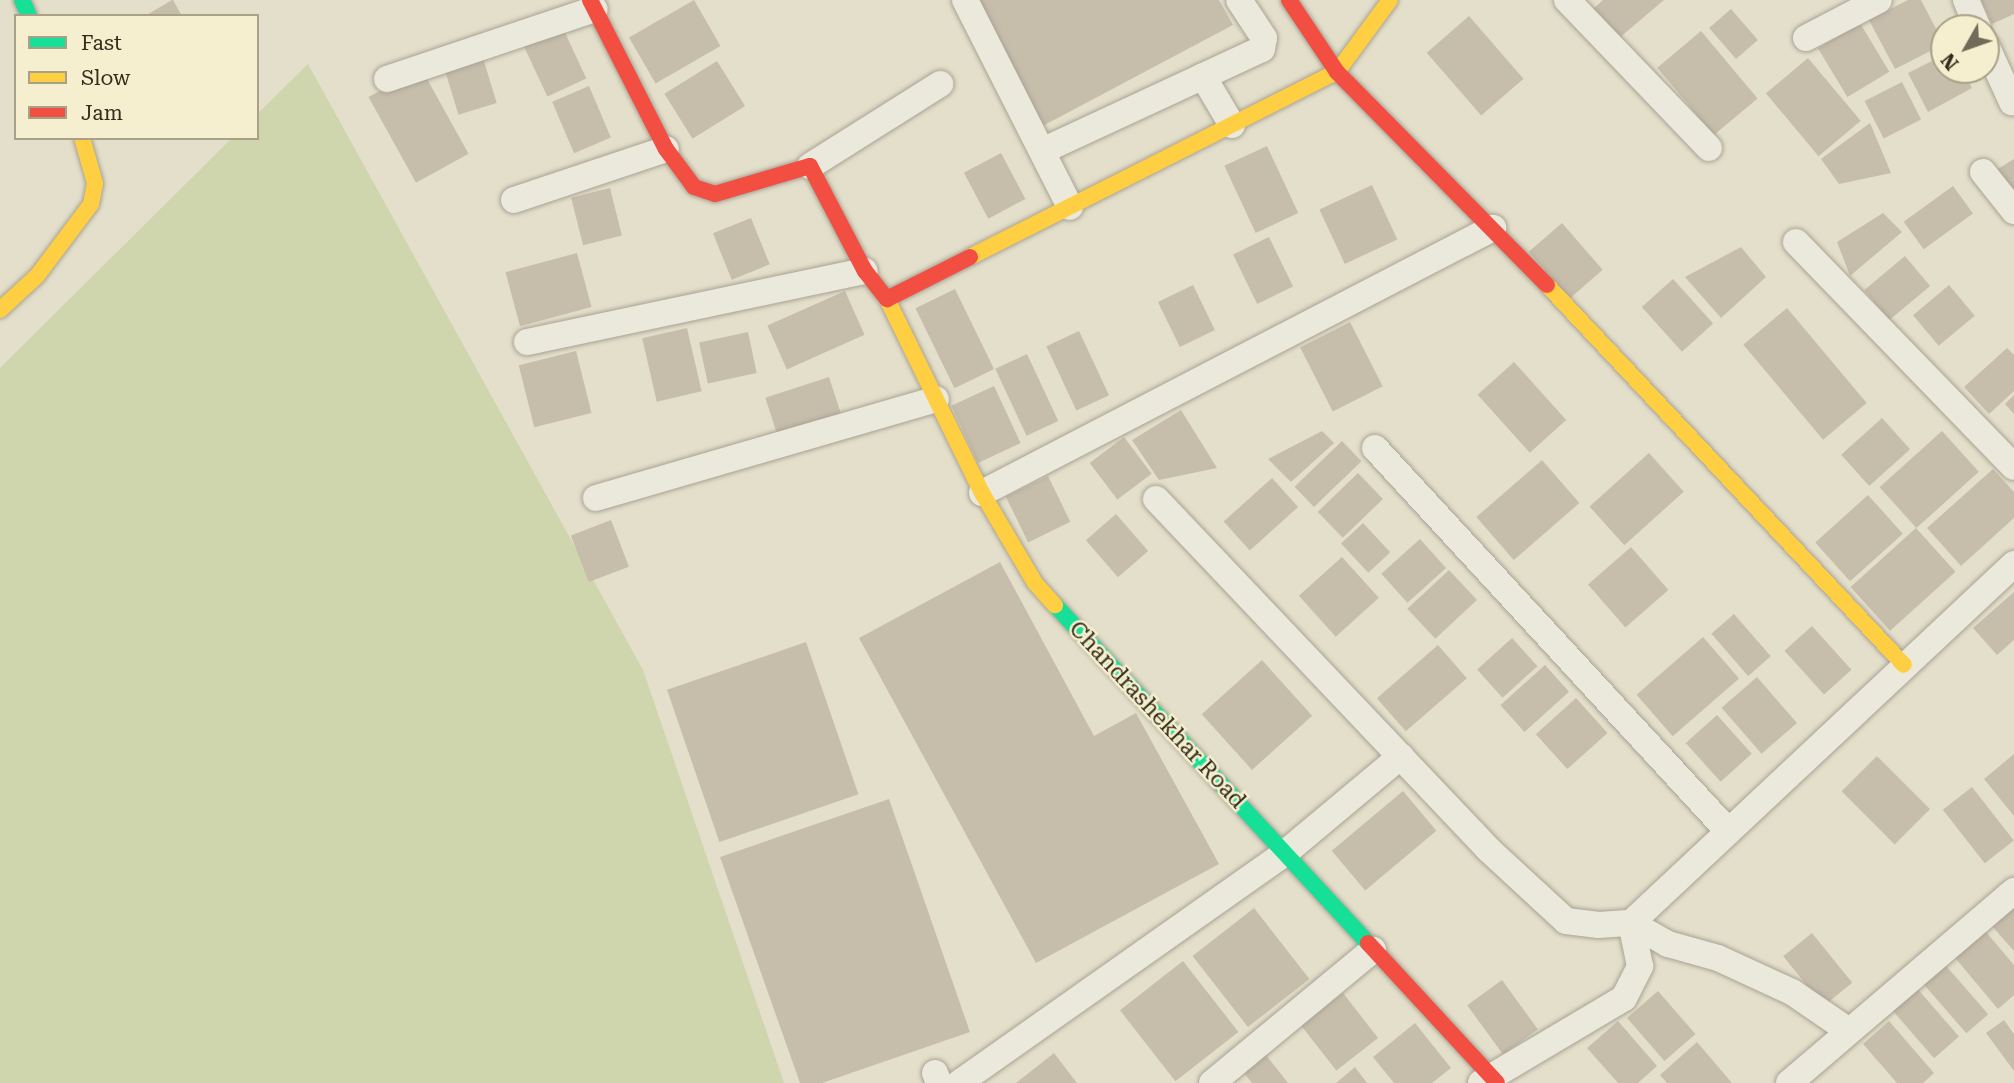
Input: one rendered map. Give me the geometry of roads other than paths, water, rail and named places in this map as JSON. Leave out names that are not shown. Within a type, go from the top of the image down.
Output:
[{"type":"street","points":[[965,0],[1070,207]]},
{"type":"street","points":[[1042,151],[1262,49],[1265,38],[1239,0]]},
{"type":"street","points":[[887,299],[1337,72],[1390,0]]},
{"type":"street","points":[[1567,0],[1709,148]]},
{"type":"street","points":[[1806,38],[1879,0]]},
{"type":"street","points":[[387,79],[593,4],[666,149],[694,187],[715,194],[810,166],[940,84]]},
{"type":"street","points":[[1260,32],[1293,5],[1337,72],[1493,228],[1904,665]]},
{"type":"street","points":[[1203,76],[1232,125]]},
{"type":"street","points":[[2000,76],[2012,102]]},
{"type":"street","points":[[0,310],[37,276],[91,204],[95,183],[83,140]]},
{"type":"street","points":[[514,200],[666,149]]},
{"type":"street","name":"Chandrashekhar Road","points":[[810,166],[865,271],[887,299],[982,493],[1035,583],[1285,853],[1490,1081]]},
{"type":"street","points":[[1983,172],[2014,211]]},
{"type":"street","points":[[982,493],[1493,228]]},
{"type":"street","points":[[1796,242],[2014,467]]},
{"type":"street","points":[[527,342],[865,271]]},
{"type":"street","points":[[596,498],[936,399]]},
{"type":"street","points":[[1375,448],[1728,831]]},
{"type":"street","points":[[1156,499],[1488,849],[1566,921],[1599,925],[1631,923],[1668,944],[1717,958],[1792,992],[1849,1031]]},
{"type":"street","points":[[1631,923],[2014,564]]},
{"type":"street","points":[[959,1083],[1285,853],[1402,756]]},
{"type":"street","points":[[1789,1083],[2014,891]]},
{"type":"street","points":[[1490,1081],[1625,998],[1640,967],[1631,923]]},
{"type":"street","points":[[1212,1083],[1373,950]]}]
